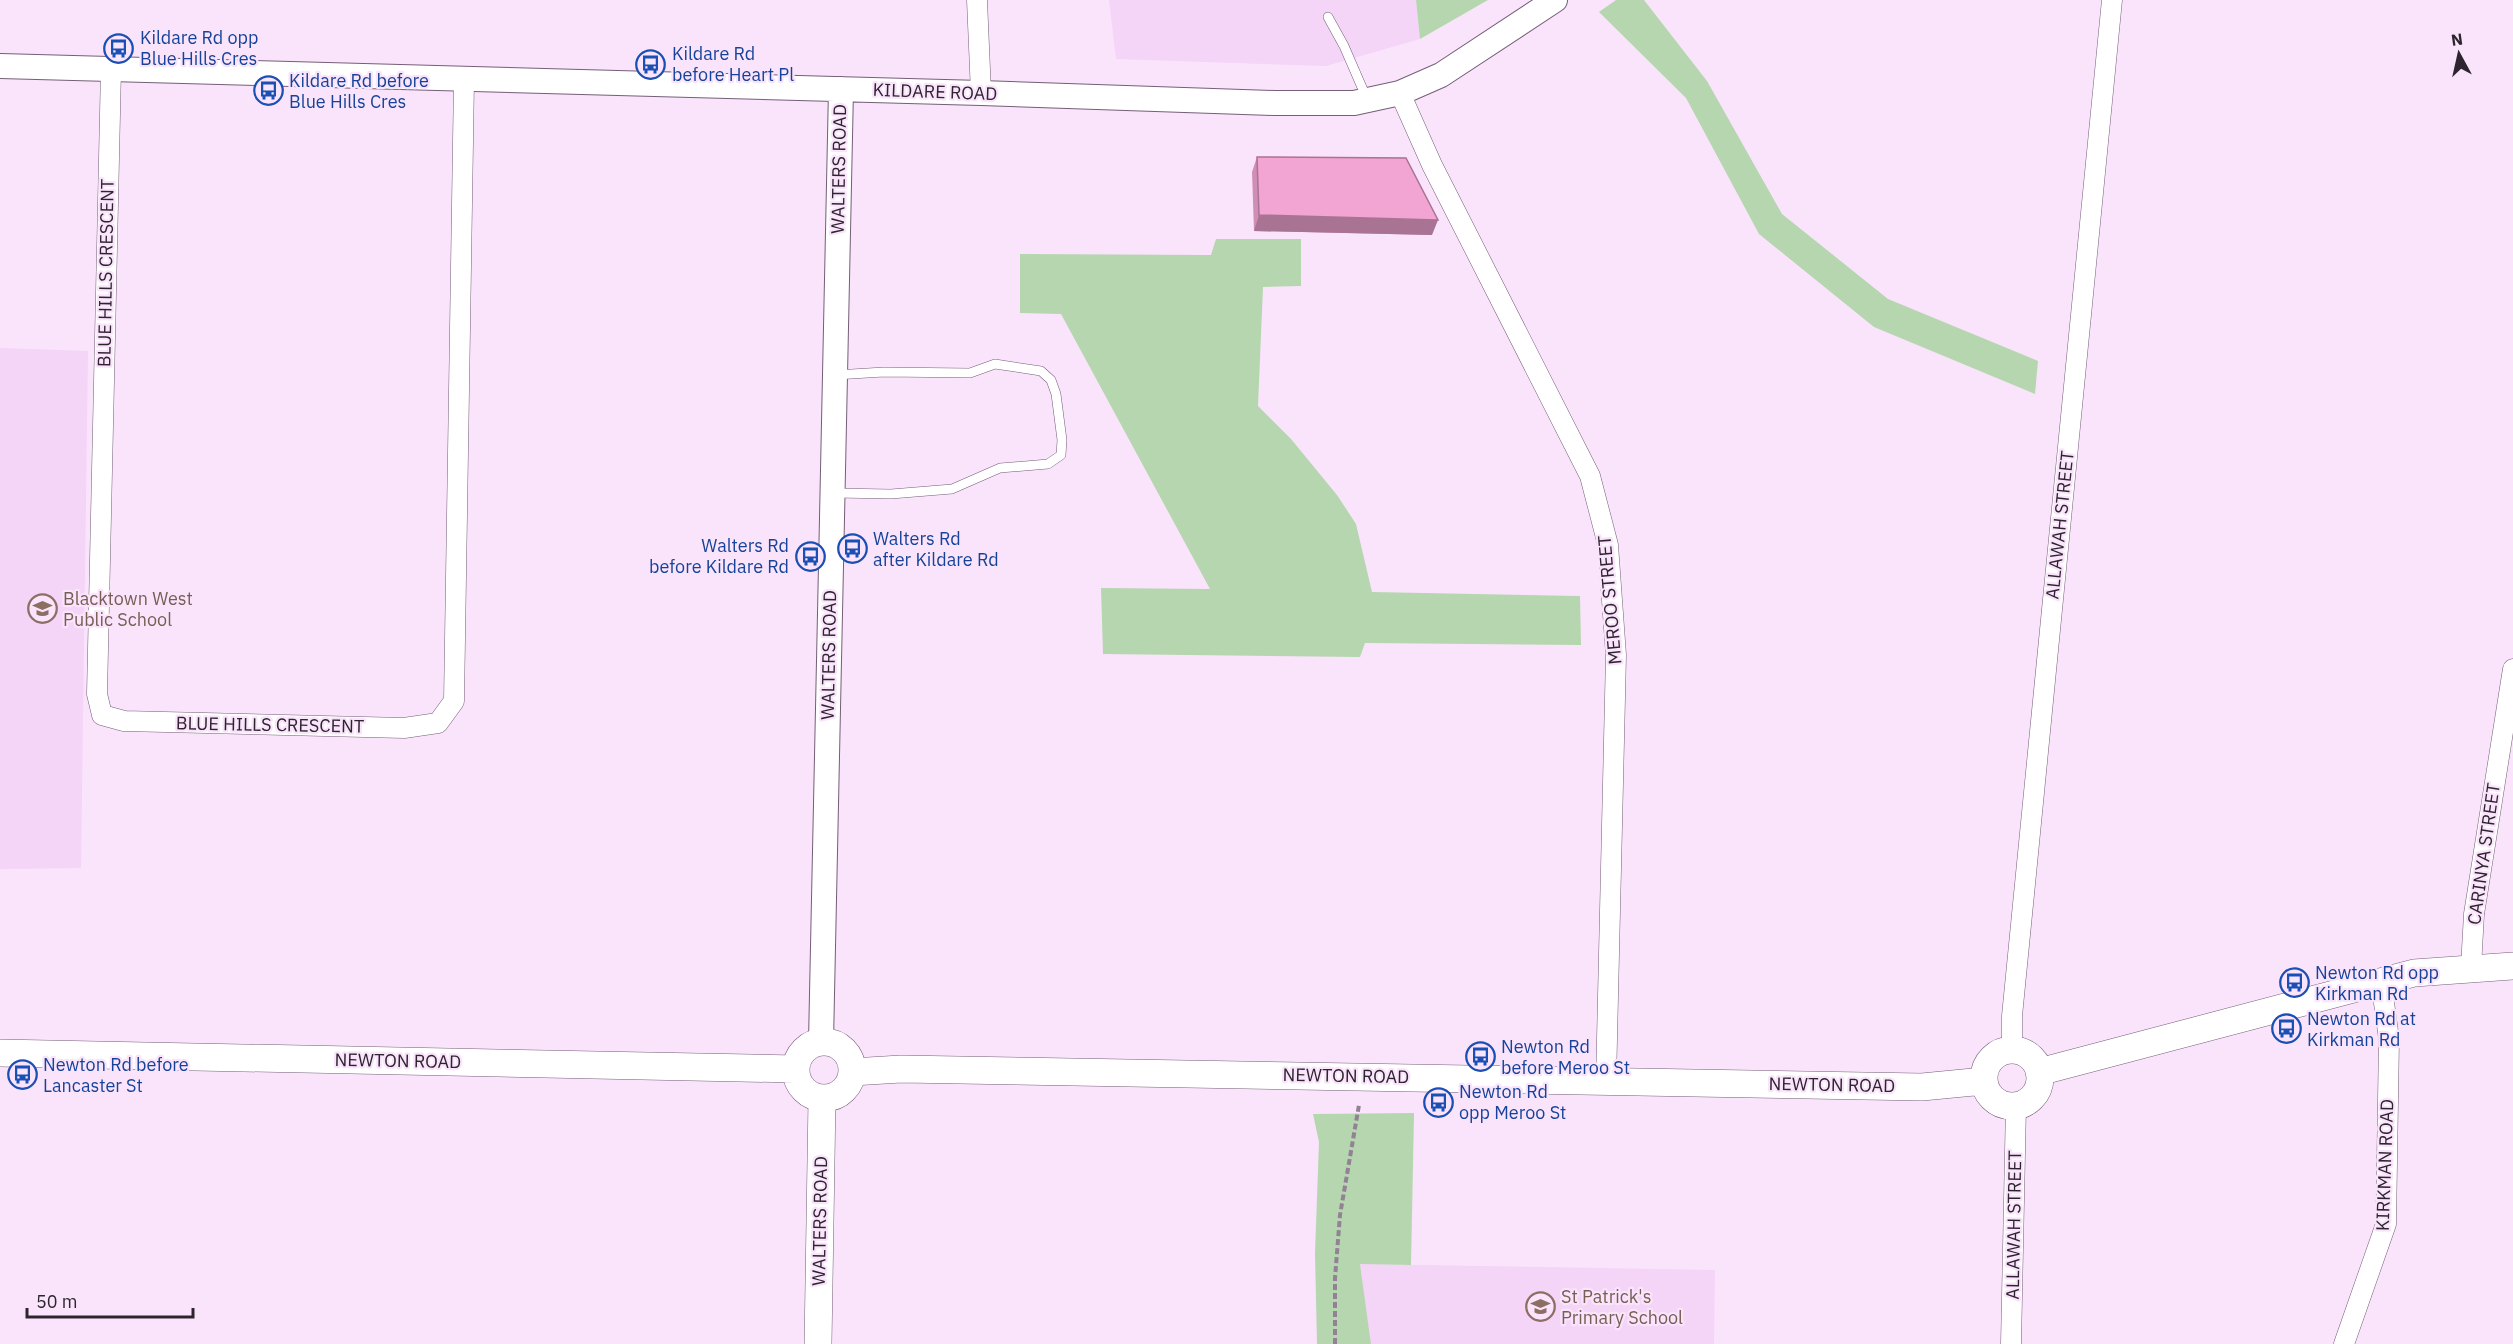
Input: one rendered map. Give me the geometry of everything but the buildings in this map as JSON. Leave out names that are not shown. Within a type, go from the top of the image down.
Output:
[{"type":"main road","points":[[2039,1072],[2414,973],[2471,967],[2513,966]]},
{"type":"main road","points":[[821,1042],[838,1045],[844,1050],[849,1057],[852,1072],[846,1089],[839,1094],[822,1099],[813,1097],[800,1086],[795,1069],[800,1053],[806,1047],[821,1042]]},
{"type":"main road","points":[[2012,1050],[2029,1056],[2039,1072],[2040,1080],[2034,1095],[2028,1101],[2016,1105],[2004,1105],[1996,1101],[1986,1089],[1984,1081],[1988,1063],[1995,1056],[2012,1050]]},
{"type":"main road","name":"NEWTON ROAD","points":[[0,1053],[795,1069]]},
{"type":"main road","name":"NEWTON ROAD","points":[[852,1072],[913,1069],[1922,1087],[1984,1081]]},
{"type":"main road","name":"WALTERS ROAD","points":[[818,1344],[822,1099]]},
{"type":"street","points":[[977,0],[981,93]]},
{"type":"street","name":"KILDARE ROAD","points":[[0,66],[1274,103],[1354,103],[1400,93],[1441,75],[1555,0]]},
{"type":"street","name":"ALLAWAH STREET","points":[[2012,1050],[2012,1017],[2032,804],[2112,0]]},
{"type":"street","name":"BLUE HILLS CRESCENT","points":[[111,69],[97,694],[102,714],[124,721],[404,728],[438,723],[454,701],[464,80]]},
{"type":"street","name":"WALTERS ROAD","points":[[821,1042],[841,89]]},
{"type":"street","name":"MEROO STREET","points":[[1400,93],[1432,165],[1590,476],[1608,545],[1616,655],[1606,1082]]},
{"type":"street","name":"CARINYA STREET","points":[[2471,967],[2474,914],[2513,669]]},
{"type":"street","name":"KIRKMAN ROAD","points":[[2344,1344],[2386,1224],[2389,1039],[2381,981]]},
{"type":"street","name":"ALLAWAH STREET","points":[[2012,1344],[2016,1105]]},
{"type":"lane","points":[[1328,17],[1344,46],[1368,100]]},
{"type":"lane","points":[[832,493],[891,494],[952,489],[1000,468],[1048,464],[1061,455],[1062,440],[1056,394],[1051,380],[1041,371],[995,364],[970,373],[884,372],[835,375]]},
{"type":"path","points":[[1335,1344],[1335,1278],[1340,1215],[1359,1105]]},
{"type":"shaded area","points":[[1109,0],[1416,0],[1420,39],[1326,66],[1116,59]]},
{"type":"shaded area","name":"Blacktown West Public School","points":[[0,348],[88,351],[81,868],[0,869]]},
{"type":"shaded area","name":"St Patrick's Primary School","points":[[1360,1264],[1715,1270],[1714,1344],[1371,1344]]},
{"type":"green space","points":[[1416,0],[1488,0],[1420,39]]},
{"type":"green space","points":[[1616,0],[1644,0],[1707,81],[1782,214],[1888,299],[2038,361],[2035,394],[1874,327],[1759,234],[1686,98],[1599,12]]},
{"type":"green space","points":[[1216,239],[1301,239],[1301,286],[1263,287],[1258,406],[1291,439],[1337,495],[1356,524],[1372,592],[1580,596],[1581,645],[1365,643],[1360,657],[1103,654],[1101,588],[1210,589],[1061,314],[1020,313],[1020,254],[1211,255]]},
{"type":"green space","points":[[1414,1113],[1411,1265],[1360,1264],[1371,1344],[1317,1344],[1315,1253],[1319,1142],[1313,1114]]},
{"type":"place","name":"Kildare Rd opp Blue Hills Cres","points":[[119,48]]},
{"type":"place","name":"Kildare Rd before Heart Pl","points":[[651,64]]},
{"type":"place","name":"Kildare Rd before Blue Hills Cres","points":[[268,91]]},
{"type":"place","name":"Walters Rd after Kildare Rd","points":[[852,549]]},
{"type":"place","name":"Walters Rd before Kildare Rd","points":[[810,556]]},
{"type":"place","name":"Blacktown West Public School","points":[[42,609]]},
{"type":"place","name":"Newton Rd opp Kirkman Rd","points":[[2294,983]]},
{"type":"place","name":"Newton Rd at Kirkman Rd","points":[[2286,1029]]},
{"type":"place","name":"Newton Rd before Meroo St","points":[[1480,1057]]},
{"type":"place","name":"Newton Rd before Lancaster St","points":[[22,1075]]},
{"type":"place","name":"Newton Rd opp Meroo St","points":[[1438,1102]]},
{"type":"place","name":"St Patrick's Primary School","points":[[1540,1307]]}]
